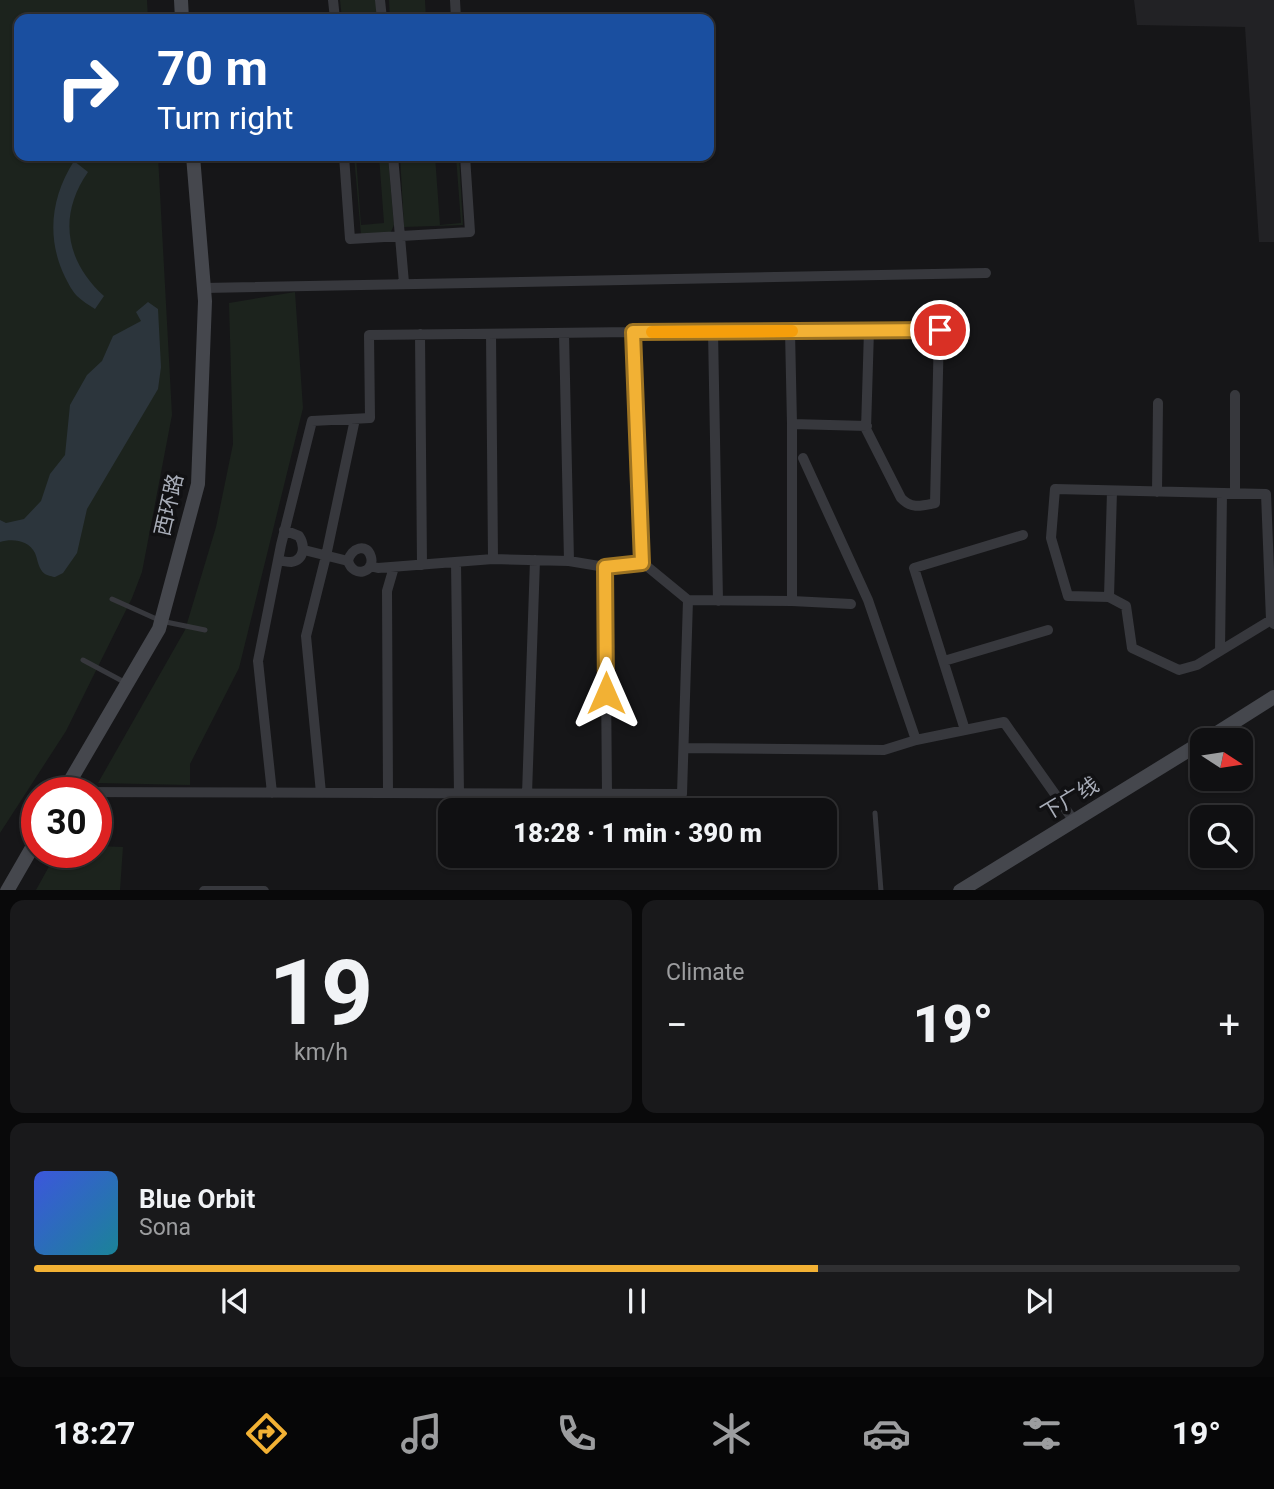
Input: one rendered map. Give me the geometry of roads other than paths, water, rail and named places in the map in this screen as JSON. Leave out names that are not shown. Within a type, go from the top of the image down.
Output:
[{"type":"main road","name":"西环路","points":[[73,777],[159,629],[198,484],[205,301],[193,161]]},
{"type":"main road","name":"下广线","points":[[1227,728],[1272,702]]},
{"type":"main road","name":"下广线","points":[[962,890],[1190,750]]},
{"type":"main road","points":[[8,890],[21,867]]},
{"type":"street","points":[[344,161],[349,239],[470,232],[465,161]]},
{"type":"street","points":[[393,161],[404,283]]},
{"type":"street","points":[[204,288],[986,273]]},
{"type":"street","points":[[272,793],[258,661],[284,530],[312,421],[370,418],[369,335],[713,331],[790,331],[869,330],[940,330],[935,503],[917,506],[907,504],[901,498],[866,429],[869,330]]},
{"type":"street","points":[[713,331],[718,601]]},
{"type":"street","points":[[790,331],[792,601]]},
{"type":"street","points":[[633,332],[642,563]]},
{"type":"street","points":[[564,333],[569,561]]},
{"type":"street","points":[[420,334],[422,565]]},
{"type":"street","points":[[491,334],[493,559]]},
{"type":"street","points":[[1235,395],[1235,493]]},
{"type":"street","points":[[1157,492],[1158,403]]},
{"type":"street","points":[[321,793],[306,636],[355,419]]},
{"type":"street","points":[[792,424],[867,426]]},
{"type":"street","points":[[803,458],[868,600],[916,740]]},
{"type":"street","points":[[1055,489],[1235,493],[1265,494],[1272,622],[1197,665],[1179,670],[1132,648],[1126,606],[1109,597],[1068,596],[1051,538],[1055,489]]},
{"type":"street","points":[[1109,597],[1112,491]]},
{"type":"street","points":[[1220,651],[1222,493]]},
{"type":"street","points":[[278,560],[296,561],[303,550],[304,544],[299,536],[284,530]]},
{"type":"street","points":[[965,730],[914,568],[1023,535]]},
{"type":"street","points":[[360,548],[370,554],[371,558],[370,566],[365,571],[357,572],[351,568],[348,561],[350,553],[360,548]]},
{"type":"street","points":[[303,550],[348,561]]},
{"type":"street","points":[[370,566],[378,568],[493,559],[569,561],[605,567],[642,563],[688,600],[851,604]]},
{"type":"street","points":[[527,794],[535,560]]},
{"type":"street","points":[[456,562],[458,794]]},
{"type":"street","points":[[388,793],[387,592],[394,567]]},
{"type":"street","points":[[605,567],[607,794]]},
{"type":"street","points":[[112,792],[682,794],[688,600]]},
{"type":"street","points":[[944,661],[1048,630]]},
{"type":"street","points":[[684,748],[884,750],[916,740],[1004,722],[1074,821]]},
{"type":"lane","points":[[112,599],[161,621],[205,630]]},
{"type":"lane","points":[[83,660],[127,683]]},
{"type":"lane","points":[[875,813],[881,890]]}]
